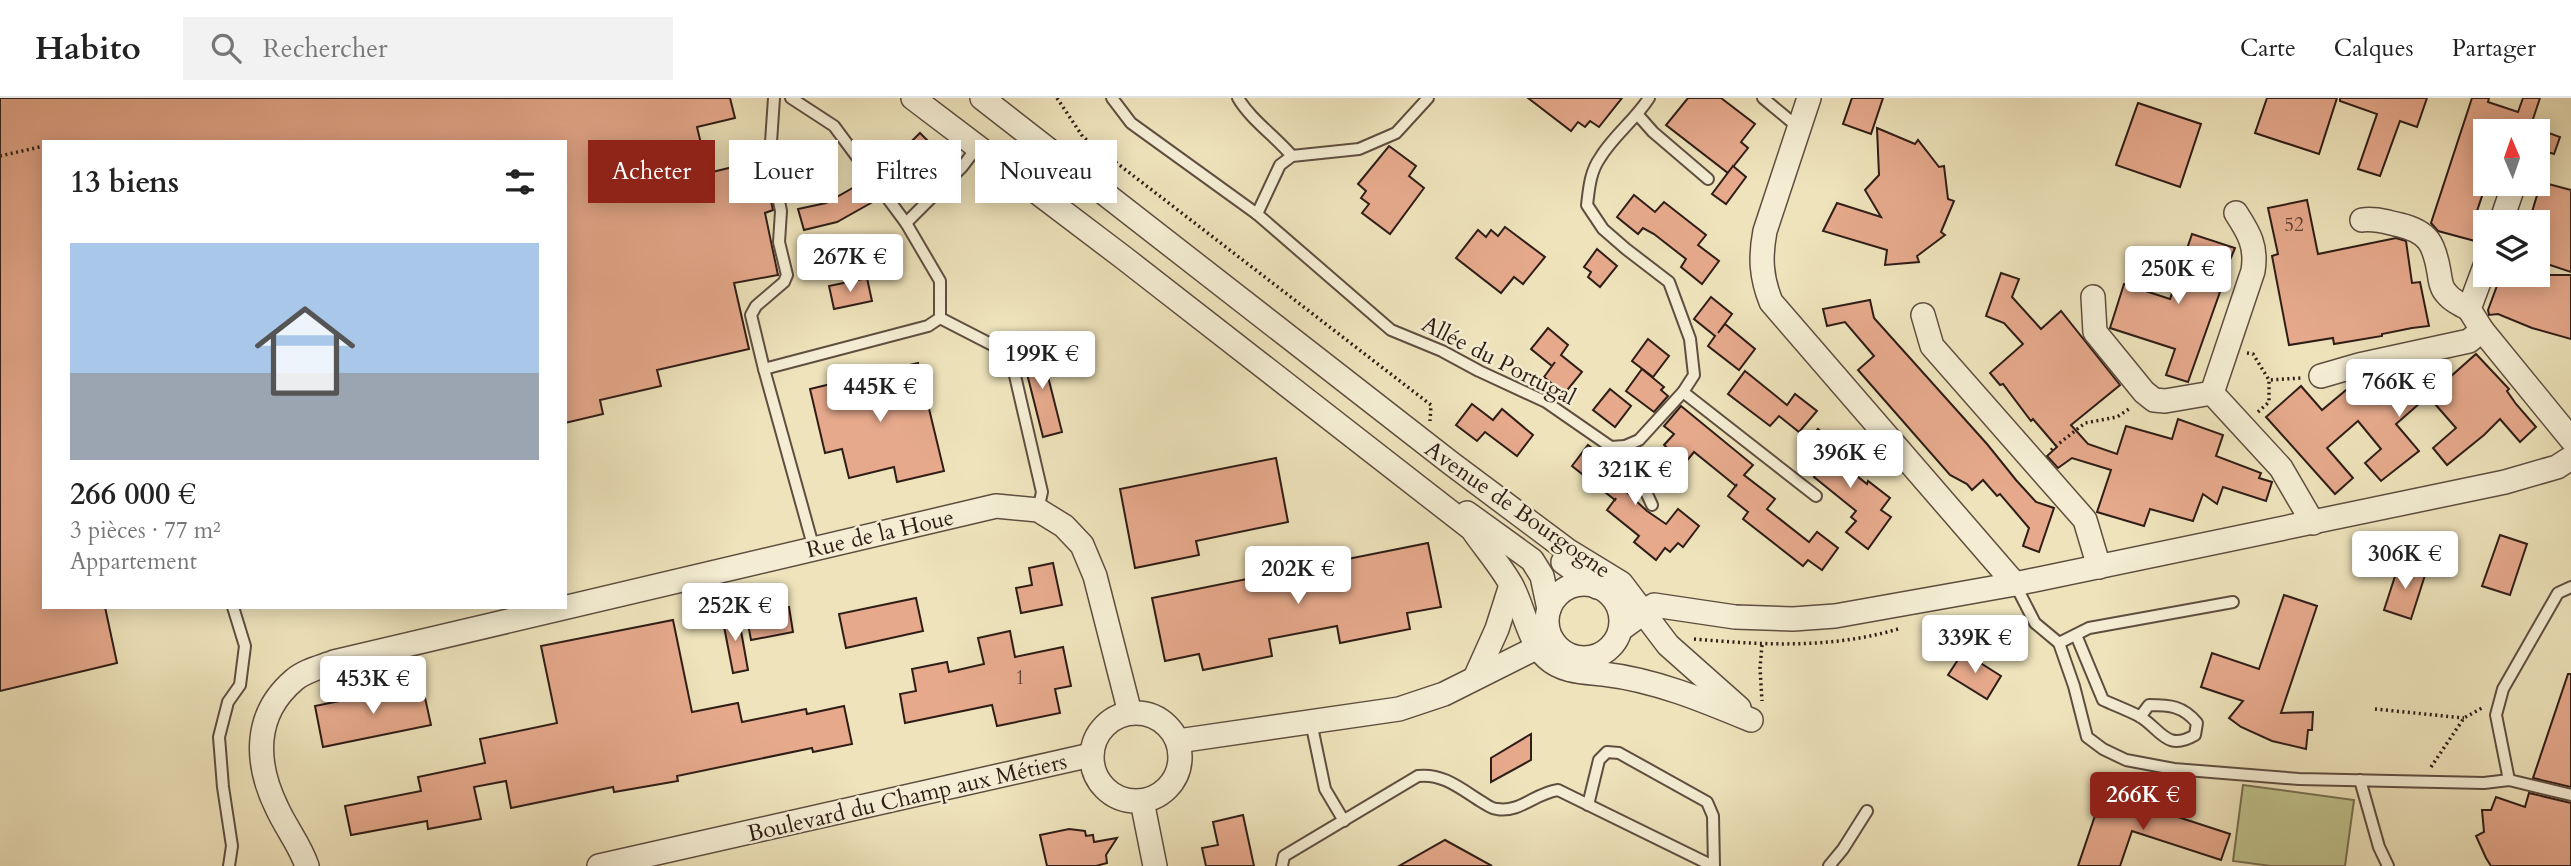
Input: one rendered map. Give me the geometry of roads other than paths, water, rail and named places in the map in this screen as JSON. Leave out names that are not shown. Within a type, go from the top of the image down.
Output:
[{"type":"street","name":"Avenue de Bourgogne","points":[[913,98],[975,143]]},
{"type":"street","name":"Avenue de Bourgogne","points":[[930,98],[1025,166],[1532,561],[1542,576],[1549,609]]},
{"type":"street","name":"Avenue de Bourgogne","points":[[962,98],[1379,423],[1603,590]]},
{"type":"street","name":"Avenue de Bourgogne","points":[[982,98],[1452,464],[1567,550],[1612,575],[1643,606],[1668,645],[1751,720],[1695,696],[1642,680],[1576,671],[1559,666],[1511,585],[1472,529],[1053,203]]},
{"type":"street","points":[[1809,98],[1761,249],[1761,269],[1771,302],[2015,584]]},
{"type":"street","points":[[2212,393],[2253,271],[2255,256],[2252,237],[2236,213]]},
{"type":"street","points":[[2361,220],[2373,218],[2411,228],[2431,242],[2446,293],[2469,309],[2482,330],[2571,439]]},
{"type":"street","points":[[2469,309],[2477,287]]},
{"type":"street","points":[[2092,297],[2095,332],[2148,396],[2154,400],[2165,401],[2212,393]]},
{"type":"street","points":[[1923,315],[1932,346],[2085,520],[2099,567]]},
{"type":"street","points":[[2321,376],[2469,341],[2482,330]]},
{"type":"street","points":[[2212,393],[2281,468],[2313,523]]},
{"type":"street","points":[[1545,644],[1549,609],[1555,598],[1563,590],[1586,584],[1643,606],[1735,617],[1835,617],[2015,584],[2313,523],[2532,475],[2557,467],[2571,458]]},
{"type":"street","name":"Rue de la Houe","points":[[567,607],[996,506],[1038,510],[1064,526],[1082,545],[1095,576],[1130,713]]},
{"type":"street","points":[[1475,678],[1497,629],[1511,585]]},
{"type":"street","points":[[1603,590],[1620,609],[1621,629]]},
{"type":"street","points":[[1178,741],[1399,709],[1444,694],[1545,644],[1571,657],[1596,657],[1607,651],[1616,641],[1621,629],[1643,606]]},
{"type":"street","name":"Rue de la Houe","points":[[307,866],[276,808],[261,764],[263,722],[295,678],[334,662],[559,609]]},
{"type":"street","points":[[1130,713],[1145,713],[1170,728],[1178,741],[1181,757],[1178,773],[1170,786],[1157,796],[1142,802],[1126,801],[1112,795],[1097,777],[1091,755],[1094,740],[1103,727],[1115,718],[1130,713]]},
{"type":"street","name":"Boulevard du Champ aux Métiers","points":[[599,866],[1091,755]]},
{"type":"street","points":[[1142,802],[1155,866]]},
{"type":"lane","points":[[774,98],[770,157],[782,211],[779,242],[787,275],[785,282],[756,306],[751,315],[814,549]]},
{"type":"lane","points":[[791,98],[834,125],[906,223],[940,281],[940,318]]},
{"type":"lane","name":"Allée du Portugal","points":[[1112,98],[1130,123],[1257,214],[1391,330],[1442,351],[1479,372],[1546,402],[1611,446],[1625,446]]},
{"type":"lane","points":[[1238,98],[1246,111],[1275,136],[1292,156]]},
{"type":"lane","points":[[1257,214],[1280,165],[1292,156],[1359,149],[1396,133],[1429,98]]},
{"type":"lane","points":[[1649,98],[1638,115],[1600,157],[1590,178],[1587,205],[1603,229],[1669,282],[1690,339],[1694,374],[1683,392],[1639,440],[1625,446],[1653,505]]},
{"type":"lane","points":[[1763,98],[1798,128]]},
{"type":"lane","points":[[1638,115],[1653,132],[1708,179]]},
{"type":"lane","points":[[906,223],[962,167],[975,149]]},
{"type":"lane","points":[[764,369],[913,331],[940,318]]},
{"type":"lane","points":[[940,318],[1010,354],[1042,492],[1038,510]]},
{"type":"lane","points":[[1683,392],[1816,496]]},
{"type":"lane","points":[[2015,584],[2035,623],[2059,643],[2074,686],[2087,737],[2103,749],[2126,760],[2175,769],[2299,779],[2484,783],[2508,780],[2571,795]]},
{"type":"lane","points":[[2508,780],[2496,715],[2503,690],[2558,593],[2571,587]]},
{"type":"lane","points":[[2059,643],[2089,628],[2234,601]]},
{"type":"lane","points":[[229,866],[232,846],[219,737],[228,702],[240,685],[245,646],[234,609]]},
{"type":"lane","points":[[2076,635],[2103,700],[2140,717],[2166,740],[2184,742],[2195,735],[2197,723],[2187,711],[2171,705],[2149,705],[2140,717]]},
{"type":"lane","points":[[1311,722],[1325,789],[1344,821]]},
{"type":"lane","points":[[1282,866],[1284,856],[1418,776],[1432,775],[1450,781],[1494,809],[1514,809],[1544,792],[1558,790],[1588,805],[1714,866],[1713,816],[1707,802],[1619,753],[1607,752],[1599,760],[1588,805]]},
{"type":"lane","points":[[2360,780],[2379,847],[2388,866]]},
{"type":"lane","points":[[1829,866],[1867,811]]}]
